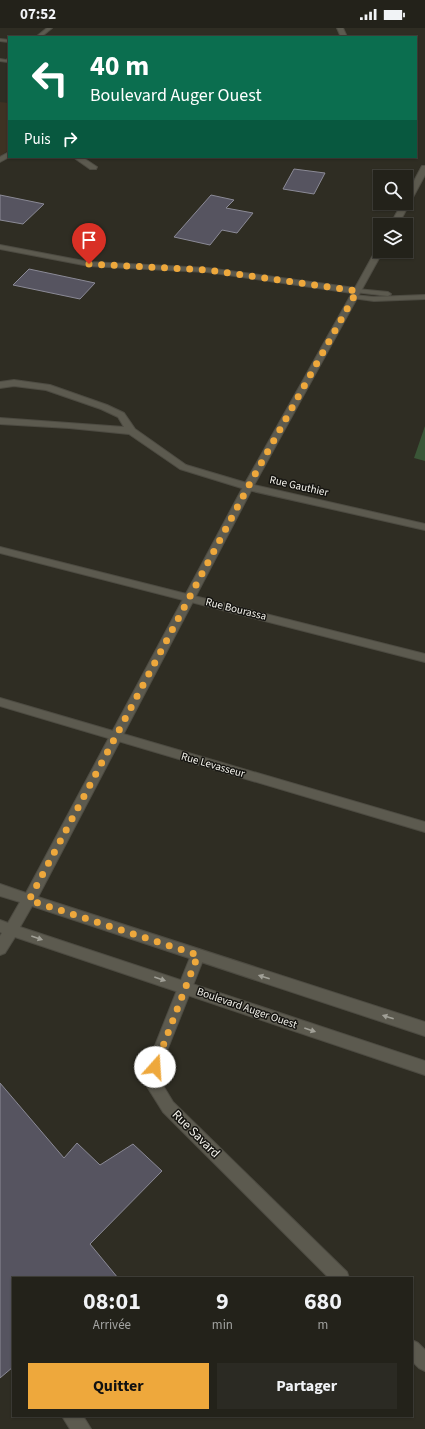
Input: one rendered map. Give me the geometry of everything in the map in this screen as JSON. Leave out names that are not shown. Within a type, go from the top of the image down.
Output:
[{"type":"street","points":[[79,158],[93,167]]},
{"type":"street","points":[[413,190],[425,168]]},
{"type":"street","points":[[0,247],[89,264],[207,270],[355,294]]},
{"type":"street","points":[[0,950],[6,928],[29,900],[248,487],[375,258]]},
{"type":"street","name":"Rue Gauthier","points":[[0,385],[14,382],[47,387],[104,407],[121,415],[131,431],[184,467],[248,487],[425,527]]},
{"type":"street","name":"Rue Gauthier","points":[[0,421],[69,425],[131,431]]},
{"type":"street","name":"Rue Bourassa","points":[[0,550],[425,658]]},
{"type":"street","name":"Rue Levasseur","points":[[0,702],[425,827]]},
{"type":"street","points":[[0,890],[425,1029]]},
{"type":"street","name":"Boulevard Auger Ouest","points":[[6,928],[425,1068]]},
{"type":"street","name":"Rue Savard","points":[[198,955],[151,1080],[168,1107],[340,1277]]},
{"type":"street","points":[[413,1350],[425,1362]]},
{"type":"street","points":[[72,1417],[82,1429]]},
{"type":"lane","points":[[39,36],[50,28]]},
{"type":"lane","points":[[0,60],[8,60]]},
{"type":"lane","points":[[355,294],[425,292]]},
{"type":"lane","points":[[355,294],[374,299],[425,297]]},
{"type":"shaded area","points":[[0,102],[8,103],[8,151],[0,156]]},
{"type":"green space","points":[[425,426],[425,461],[414,458]]},
{"type":"building","points":[[294,169],[325,173],[314,194],[283,189]]},
{"type":"building","points":[[0,195],[44,204],[23,224],[0,220]]},
{"type":"building","points":[[211,195],[234,200],[226,208],[253,213],[237,233],[222,230],[210,245],[174,237]]},
{"type":"building","points":[[29,269],[95,283],[80,299],[13,285]]},
{"type":"building","points":[[0,1083],[64,1158],[77,1143],[100,1165],[133,1144],[162,1171],[90,1244],[117,1277],[12,1277],[12,1368],[0,1378]]},
{"type":"route","points":[[89,264],[207,270],[357,291],[248,487],[29,900],[198,955],[155,1067]]}]
